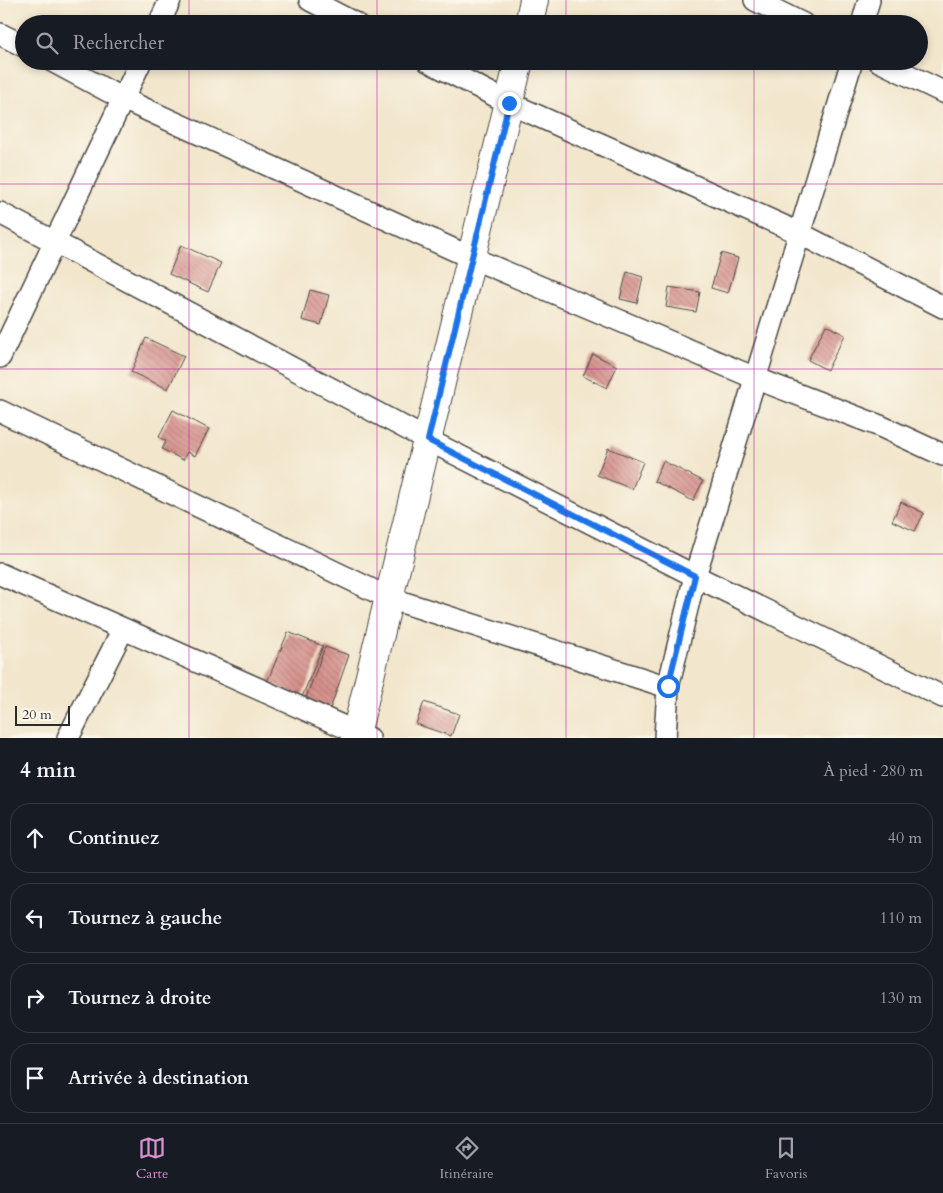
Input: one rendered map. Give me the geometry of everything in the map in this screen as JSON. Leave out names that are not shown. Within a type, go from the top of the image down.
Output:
[{"type":"main road","points":[[530,15],[534,0]]},
{"type":"main road","points":[[360,736],[389,598],[517,70]]},
{"type":"street","points":[[163,15],[170,0]]},
{"type":"street","points":[[310,0],[339,15]]},
{"type":"street","points":[[755,0],[785,15]]},
{"type":"street","points":[[865,15],[869,0]]},
{"type":"street","points":[[0,34],[15,42]]},
{"type":"street","points":[[69,70],[123,99],[472,258],[755,378],[880,426],[943,455]]},
{"type":"street","points":[[0,357],[137,70]]},
{"type":"street","points":[[445,70],[509,103],[799,233],[943,307]]},
{"type":"street","points":[[665,738],[668,686],[695,576],[849,70]]},
{"type":"street","points":[[898,70],[943,92]]},
{"type":"street","points":[[0,213],[428,440],[695,576],[943,697]]},
{"type":"street","points":[[0,411],[389,598],[668,686]]},
{"type":"street","points":[[0,574],[360,736]]},
{"type":"street","points":[[68,738],[123,629]]},
{"type":"building","points":[[181,245],[221,263],[208,292],[169,274]]},
{"type":"building","points":[[721,253],[738,258],[728,293],[711,288]]},
{"type":"building","points":[[627,272],[643,277],[637,303],[620,299]]},
{"type":"building","points":[[669,287],[700,292],[696,312],[666,307]]},
{"type":"building","points":[[310,290],[329,295],[321,325],[302,320]]},
{"type":"building","points":[[826,325],[845,335],[827,370],[808,360]]},
{"type":"building","points":[[146,338],[184,356],[168,389],[131,372]]},
{"type":"building","points":[[593,354],[617,366],[607,388],[583,376]]},
{"type":"building","points":[[173,410],[209,429],[195,456],[187,452],[183,460],[162,449],[166,441],[159,437]]},
{"type":"building","points":[[608,448],[643,462],[632,489],[597,475]]},
{"type":"building","points":[[663,461],[703,481],[693,501],[654,481]]},
{"type":"building","points":[[901,502],[924,513],[915,531],[892,521]]},
{"type":"building","points":[[288,632],[323,646],[302,697],[267,682]]},
{"type":"building","points":[[325,647],[349,655],[329,712],[304,703]]},
{"type":"building","points":[[424,702],[459,714],[451,736],[416,724]]},
{"type":"route","points":[[509,103],[428,440],[695,576],[668,686]]}]
